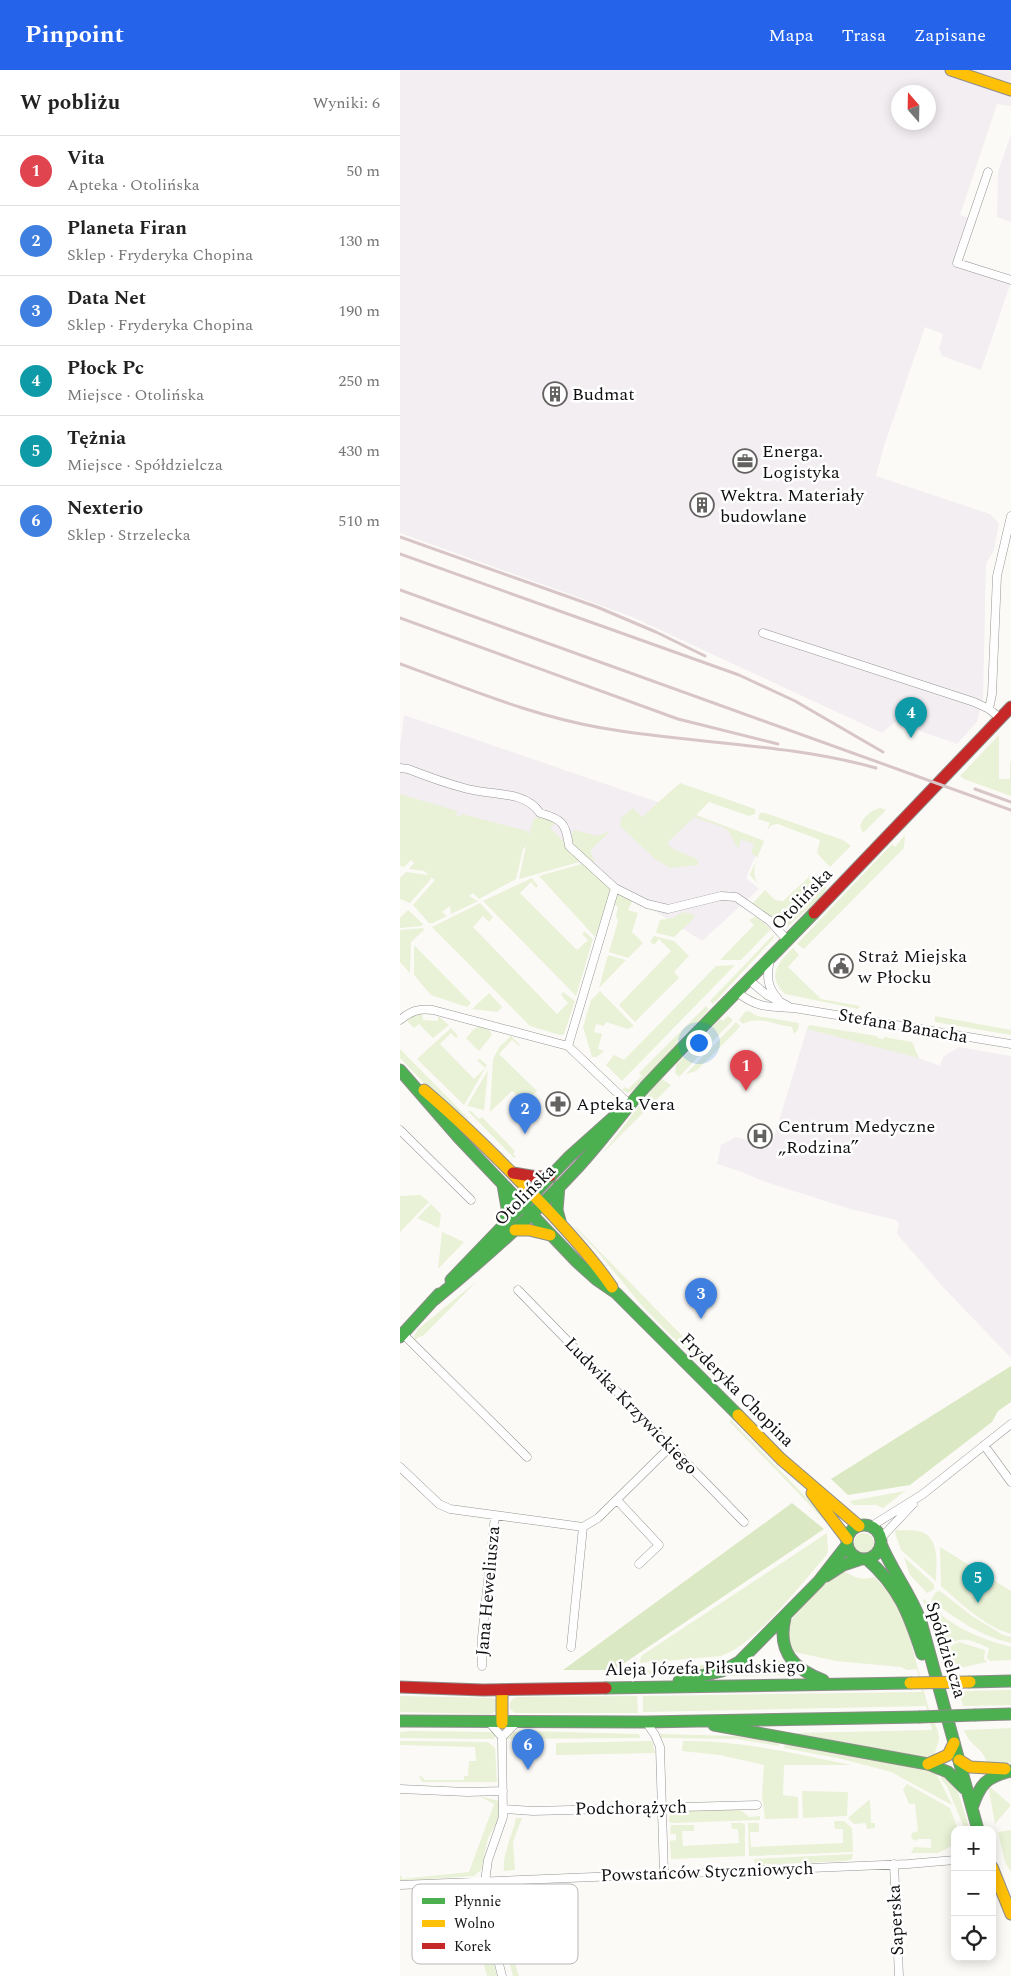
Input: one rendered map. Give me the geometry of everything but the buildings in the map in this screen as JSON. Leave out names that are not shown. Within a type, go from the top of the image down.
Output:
[{"type":"main road","points":[[952,70],[1011,90]]},
{"type":"main road","name":"Otolińska","points":[[434,1300],[515,1230],[559,1186],[597,1146],[629,1104],[716,1011],[749,980],[1011,707]]},
{"type":"main road","name":"Fryderyka Chopina","points":[[400,1070],[460,1120],[513,1173],[591,1257],[616,1293]]},
{"type":"main road","name":"Fryderyka Chopina","points":[[400,1070],[459,1138],[550,1235],[590,1274],[616,1293],[792,1468],[865,1526]]},
{"type":"main road","name":"Otolińska","points":[[401,1336],[505,1221],[598,1128],[629,1104]]},
{"type":"main road","points":[[513,1173],[537,1177],[550,1176]]},
{"type":"main road","points":[[502,1184],[507,1208],[505,1221]]},
{"type":"main road","points":[[559,1186],[557,1210],[562,1225]]},
{"type":"main road","points":[[515,1230],[529,1230],[550,1235]]},
{"type":"main road","name":"Fryderyka Chopina","points":[[792,1468],[847,1542]]},
{"type":"main road","points":[[648,1686],[714,1674],[728,1669],[739,1662],[818,1581],[847,1542],[851,1530],[865,1526],[877,1531],[881,1541],[876,1555],[843,1565],[818,1581]]},
{"type":"main road","name":"Spółdzielcza","points":[[881,1541],[887,1562],[913,1601],[921,1622],[950,1720],[954,1743],[977,1826]]},
{"type":"main road","points":[[847,1542],[852,1554],[864,1559]]},
{"type":"main road","name":"Spółdzielcza","points":[[864,1559],[891,1583],[905,1603],[944,1721],[954,1743]]},
{"type":"main road","points":[[786,1615],[782,1625],[782,1640],[790,1660],[796,1667],[813,1677],[837,1683]]},
{"type":"main road","name":"Aleja Józefa Piłsudskiego","points":[[400,1687],[502,1690],[1011,1681]]},
{"type":"main road","points":[[502,1690],[502,1722]]},
{"type":"main road","points":[[400,1721],[646,1722],[1011,1714]]},
{"type":"main road","points":[[698,1721],[735,1730],[775,1735],[928,1764],[948,1772],[967,1792]]},
{"type":"main road","points":[[928,1764],[946,1758],[952,1752],[954,1743]]},
{"type":"main road","points":[[959,1760],[970,1767],[1011,1770]]},
{"type":"main road","points":[[972,1808],[982,1783],[996,1774],[1011,1770]]},
{"type":"main road","points":[[994,1871],[1011,1914]]},
{"type":"street","points":[[988,172],[957,262],[1011,280]]},
{"type":"street","points":[[989,709],[992,694],[997,576],[1008,542],[1011,516]]},
{"type":"street","points":[[763,634],[974,702],[989,709],[1000,718]]},
{"type":"street","points":[[400,768],[466,789],[520,799],[535,806],[540,814],[555,817],[567,829],[569,846],[615,888],[647,904],[668,908],[721,896],[736,897],[770,921],[786,940]]},
{"type":"street","points":[[568,1046],[615,888]]},
{"type":"street","points":[[770,957],[767,977],[768,985],[783,1004]]},
{"type":"street","name":"Stefana Banacha","points":[[749,980],[767,996],[794,1008]]},
{"type":"street","name":"Stefana Banacha","points":[[737,992],[746,1000],[760,1005],[794,1008],[1011,1044]]},
{"type":"street","points":[[400,1020],[417,1010],[434,1010],[568,1046],[629,1104]]},
{"type":"street","points":[[400,1130],[471,1200]]},
{"type":"street","name":"Ludwika Krzywickiego","points":[[518,1290],[744,1522]]},
{"type":"street","points":[[401,1336],[527,1457]]},
{"type":"street","points":[[881,1541],[923,1494],[1011,1424]]},
{"type":"street","points":[[984,1445],[1011,1482]]},
{"type":"street","points":[[400,1467],[438,1504],[450,1509],[584,1526],[594,1522],[670,1447]]},
{"type":"street","points":[[865,1526],[923,1494]]},
{"type":"street","points":[[617,1500],[659,1545],[639,1564]]},
{"type":"street","name":"Jana Heweliusza","points":[[482,1666],[482,1637],[495,1516]]},
{"type":"street","points":[[571,1647],[584,1526]]},
{"type":"street","points":[[485,1884],[488,1860],[504,1817],[502,1737],[489,1722]]},
{"type":"street","points":[[502,1737],[516,1722]]},
{"type":"street","points":[[646,1722],[655,1734],[660,1747],[664,1807],[664,1874]]},
{"type":"street","points":[[400,1789],[467,1792],[503,1791]]},
{"type":"street","name":"Podchorążych","points":[[504,1809],[532,1811],[757,1805]]},
{"type":"street","name":"Powstańców Styczniowych","points":[[421,1884],[951,1860]]},
{"type":"street","name":"Saperska","points":[[894,1864],[899,1976]]},
{"type":"shaded area","points":[[400,70],[1011,70],[1011,106],[997,104],[960,215],[977,220],[963,259],[1011,276],[1011,282],[981,370],[942,356],[939,349],[943,334],[925,327],[884,446],[876,476],[990,514],[999,523],[994,550],[986,564],[983,698],[977,722],[957,744],[895,722],[882,733],[630,616],[400,533]]},
{"type":"shaded area","points":[[1011,134],[1011,222],[997,217],[998,172]]},
{"type":"shaded area","points":[[404,715],[696,815],[762,840],[746,878],[759,889],[702,941],[537,836],[400,800],[400,747]]},
{"type":"shaded area","points":[[807,1029],[908,1054],[940,1066],[943,1057],[959,1047],[1011,1056],[1011,1358],[942,1286],[897,1234],[899,1224],[896,1220],[850,1209],[717,1164],[721,1145],[736,1137],[771,1147]]},
{"type":"green space","points":[[999,735],[999,779],[1010,779],[1011,762],[1011,796],[960,776]]},
{"type":"green space","points":[[680,783],[755,809],[755,814],[749,816],[709,802],[696,815],[764,841],[757,860],[757,857],[751,853],[754,844],[741,839],[738,849],[725,828],[694,817],[667,843],[673,849],[698,860],[698,865],[670,868],[654,858],[620,826],[621,818],[633,808],[642,817]]},
{"type":"green space","points":[[400,794],[457,811],[456,815],[460,816],[462,814],[527,831],[529,834],[534,818],[540,817],[557,822],[550,828],[583,861],[519,879],[526,846],[523,849],[516,879],[479,899],[473,893],[469,896],[478,901],[451,914],[450,906],[442,912],[447,916],[429,923],[413,905],[435,880],[430,877],[431,879],[410,903],[400,899],[400,878],[406,872],[429,875],[424,871],[409,869],[414,863],[411,860],[404,867],[400,866]]},
{"type":"green space","points":[[881,808],[886,810],[863,833],[860,826],[863,820],[871,812]]},
{"type":"green space","points":[[760,813],[765,813],[843,840],[851,846],[830,867],[817,853],[820,840],[778,824],[772,825],[767,830],[770,823],[758,819]]},
{"type":"green space","points":[[573,831],[597,836],[610,831],[590,851],[594,860],[593,864],[570,845]]},
{"type":"green space","points":[[905,835],[904,848],[804,949],[797,944],[892,844],[895,847]]},
{"type":"green space","points":[[585,863],[612,890],[595,937],[539,876]]},
{"type":"green space","points":[[755,865],[754,874],[758,884],[750,875]]},
{"type":"green space","points":[[811,875],[820,878],[777,922],[752,904],[765,890],[775,900],[783,901]]},
{"type":"green space","points":[[532,878],[538,886],[536,888],[531,882],[520,893],[577,950],[588,940],[582,934],[585,932],[593,939],[576,996],[483,901]]},
{"type":"green space","points":[[824,883],[826,888],[824,895],[787,927],[781,927]]},
{"type":"green space","points":[[618,894],[633,900],[628,910],[638,913],[632,932],[643,943],[628,958],[609,952],[618,921],[616,916],[618,907],[614,904],[615,897]]},
{"type":"green space","points":[[480,903],[493,917],[489,922],[483,916],[473,927],[557,1014],[568,1003],[561,995],[563,992],[575,1001],[564,1034],[560,1035],[530,1026],[432,927]]},
{"type":"green space","points":[[408,910],[423,924],[422,926],[400,928],[400,918]]},
{"type":"green space","points":[[683,912],[695,915],[674,937],[656,933],[660,920],[673,918]]},
{"type":"green space","points":[[756,916],[771,929],[741,960],[720,960],[754,925],[749,920]]},
{"type":"green space","points":[[423,928],[424,930],[411,942],[410,973],[400,962],[400,930]]},
{"type":"green space","points":[[774,934],[773,939],[713,1004],[710,1001]]},
{"type":"green space","points":[[654,936],[674,941],[689,956],[674,972],[679,978],[635,1022],[619,1005],[671,951],[659,939],[654,945],[650,941]]},
{"type":"green space","points":[[414,945],[471,1003],[467,1007],[431,995],[414,975]]},
{"type":"green space","points":[[793,948],[799,955],[788,967],[821,999],[860,1006],[858,1009],[785,994],[779,987],[775,975],[779,964]]},
{"type":"green space","points":[[608,955],[626,960],[599,988]]},
{"type":"green space","points":[[735,965],[622,1081],[606,1065],[614,1055],[624,1060],[716,966]]},
{"type":"green space","points":[[600,991],[634,1026],[628,1029],[606,1022],[604,1026],[596,1024],[594,1032],[602,1034],[598,1049],[604,1051],[597,1057],[592,1057],[583,1027],[591,1000]]},
{"type":"green space","points":[[489,993],[502,1007],[497,1012],[472,1009]]},
{"type":"green space","points":[[706,1006],[709,1009],[677,1046],[632,1091],[628,1093],[622,1090],[625,1087],[628,1089],[642,1076],[639,1073]]},
{"type":"green space","points":[[749,1011],[757,1016],[799,1023],[798,1030],[794,1034],[792,1027],[761,1020],[749,1021],[743,1024],[739,1020],[745,1012]]},
{"type":"green space","points":[[422,1013],[423,1020],[438,1021],[438,1016],[449,1025],[433,1038],[419,1024],[414,1028],[407,1021],[414,1015]]},
{"type":"green space","points":[[728,1016],[733,1020],[679,1077],[675,1073],[676,1065],[720,1019],[723,1021]]},
{"type":"green space","points":[[935,1016],[1011,1030],[1011,1035],[935,1022]]},
{"type":"green space","points":[[736,1022],[740,1026],[736,1031],[696,1071],[686,1074]]},
{"type":"green space","points":[[809,1025],[877,1036],[877,1038],[884,1039],[884,1037],[912,1042],[919,1058],[807,1029]]},
{"type":"green space","points":[[481,1026],[490,1031],[492,1035],[479,1051],[466,1038],[475,1028]]},
{"type":"green space","points":[[451,1028],[458,1036],[456,1038],[451,1033],[440,1044],[474,1079],[485,1068],[477,1060],[480,1059],[487,1065],[464,1105],[417,1059]]},
{"type":"green space","points":[[511,1036],[520,1045],[512,1040],[499,1054],[537,1091],[525,1103],[512,1091],[490,1112],[493,1059],[500,1046]]},
{"type":"green space","points":[[400,1049],[470,1121],[423,1082],[400,1058]]},
{"type":"green space","points":[[488,1070],[484,1110],[467,1106]]},
{"type":"green space","points":[[662,1079],[671,1085],[603,1153],[659,1080]]},
{"type":"green space","points":[[468,1111],[471,1111],[479,1119],[482,1117],[515,1151],[513,1154],[516,1157],[514,1158]]},
{"type":"green space","points":[[421,1195],[429,1202],[400,1232],[400,1196]]},
{"type":"green space","points":[[431,1204],[441,1214],[439,1228],[417,1218]]},
{"type":"green space","points":[[576,1227],[728,1383],[723,1384],[715,1380],[642,1306]]},
{"type":"green space","points":[[442,1232],[464,1242],[438,1269]]},
{"type":"green space","points":[[477,1281],[423,1336],[418,1337],[415,1341],[414,1336],[418,1329]]},
{"type":"green space","points":[[1011,1366],[1011,1402],[998,1411],[992,1422],[910,1485],[848,1495],[831,1479]]},
{"type":"green space","points":[[731,1420],[828,1520],[826,1522],[729,1421]]},
{"type":"green space","points":[[905,1491],[883,1508],[876,1505],[853,1505],[850,1501]]},
{"type":"green space","points":[[792,1503],[824,1529],[614,1670],[563,1670]]},
{"type":"green space","points":[[896,1530],[918,1531],[924,1533],[933,1542],[936,1554],[936,1581],[901,1550],[895,1533]]},
{"type":"green space","points":[[827,1533],[828,1552],[825,1557],[762,1628],[734,1650],[721,1656],[640,1663],[641,1656]]},
{"type":"green space","points":[[864,1533],[871,1536],[874,1543],[871,1550],[864,1553],[857,1550],[854,1543],[857,1536]]},
{"type":"green space","points":[[940,1547],[1011,1591],[1011,1634],[983,1620],[941,1586]]},
{"type":"green space","points":[[904,1557],[934,1584],[934,1589],[927,1593],[910,1575]]},
{"type":"green space","points":[[843,1570],[857,1578],[874,1577],[891,1594],[906,1624],[928,1706],[938,1732],[939,1739],[934,1756],[924,1757],[794,1733],[932,1730],[926,1706],[643,1712],[643,1696],[922,1692],[917,1669],[907,1670],[901,1667],[836,1661],[790,1651],[787,1635],[793,1617],[809,1599]]},
{"type":"green space","points":[[940,1591],[972,1616],[1003,1635],[1011,1637],[1011,1643],[979,1631],[959,1620],[931,1600],[936,1592]]},
{"type":"green space","points":[[924,1599],[944,1617],[964,1630],[1011,1647],[1011,1660],[990,1661],[987,1658],[989,1648],[969,1640],[953,1642],[940,1652]]},
{"type":"green space","points":[[959,1642],[985,1650],[984,1659],[987,1662],[955,1669],[954,1666],[943,1664],[941,1657],[952,1645]]},
{"type":"green space","points":[[783,1661],[795,1675],[727,1676],[746,1662]]},
{"type":"green space","points":[[729,1662],[702,1672],[644,1674],[645,1671]]},
{"type":"green space","points":[[1011,1690],[1011,1705],[963,1706],[959,1691]]},
{"type":"green space","points":[[400,1696],[493,1698],[497,1701],[497,1710],[492,1714],[400,1712]]},
{"type":"green space","points":[[637,1696],[638,1713],[515,1713],[510,1709],[511,1701],[517,1697]]},
{"type":"green space","points":[[1011,1728],[1011,1763],[987,1763],[982,1753],[969,1740],[964,1730]]},
{"type":"green space","points":[[400,1732],[492,1732],[496,1734],[494,1739],[400,1738]]},
{"type":"green space","points":[[511,1732],[639,1734],[640,1738],[505,1739]]},
{"type":"green space","points":[[660,1734],[737,1736],[779,1743],[779,1746],[737,1739],[661,1738]]},
{"type":"green space","points":[[400,1741],[488,1742],[495,1748],[497,1782],[422,1782],[419,1776],[423,1777],[424,1780],[464,1780],[464,1776],[468,1776],[469,1761],[476,1761],[475,1747],[400,1745]]},
{"type":"green space","points":[[652,1741],[655,1753],[556,1755],[556,1743]]},
{"type":"green space","points":[[683,1741],[747,1745],[851,1765],[784,1765],[783,1795],[798,1797],[798,1818],[765,1819],[762,1795],[764,1765],[720,1755],[682,1751]]},
{"type":"green space","points":[[785,1744],[935,1771],[952,1805],[891,1772],[842,1759],[784,1748]]},
{"type":"green space","points":[[940,1772],[955,1783],[969,1826],[963,1826],[947,1786],[941,1779]]},
{"type":"green space","points":[[907,1784],[950,1808],[957,1826],[951,1826],[951,1846],[938,1853],[911,1853],[914,1847],[931,1848],[931,1839],[918,1839],[916,1841],[911,1838],[912,1833],[918,1831],[915,1804],[909,1804],[903,1789]]},
{"type":"green space","points":[[990,1787],[1011,1805],[995,1824],[989,1790]]},
{"type":"green space","points":[[802,1791],[848,1792],[847,1816],[803,1818]]},
{"type":"green space","points":[[479,1796],[499,1801],[500,1817],[488,1838],[481,1870],[474,1876],[400,1881],[400,1876],[402,1876],[402,1879],[469,1872],[494,1804]]},
{"type":"green space","points":[[870,1799],[871,1823],[875,1823],[875,1828],[867,1829],[866,1823],[854,1824],[848,1818]]},
{"type":"green space","points":[[735,1808],[749,1817],[760,1816],[760,1820],[671,1823],[669,1821],[670,1814],[675,1811]]},
{"type":"green space","points":[[516,1818],[522,1818],[513,1842],[515,1869],[504,1871],[506,1851]]},
{"type":"green space","points":[[834,1821],[844,1821],[852,1828],[853,1852],[749,1856],[748,1823],[759,1823],[759,1832],[750,1832],[751,1847],[843,1843],[843,1829],[835,1829]]},
{"type":"green space","points":[[731,1823],[742,1823],[745,1825],[745,1856],[671,1859],[670,1841],[676,1840],[676,1834],[670,1834],[671,1825],[694,1825],[694,1831],[682,1831],[683,1846],[739,1843],[738,1829],[732,1829]]},
{"type":"green space","points":[[1011,1830],[1011,1872],[1005,1862],[998,1832]]},
{"type":"green space","points":[[853,1854],[852,1859],[847,1861],[757,1865],[754,1859]]},
{"type":"green space","points":[[484,1964],[494,1964],[497,1976],[487,1976]]},
{"type":"green space","points":[[510,1964],[515,1964],[519,1976],[513,1976]]},
{"type":"railway","points":[[400,537],[597,607],[656,632],[705,656]]},
{"type":"railway","points":[[400,554],[739,675],[795,701],[883,752]]},
{"type":"railway","points":[[400,590],[1011,810]]},
{"type":"railway","points":[[400,618],[678,719],[778,744]]},
{"type":"railway","points":[[400,664],[525,709],[576,723],[636,733],[808,753],[876,768]]},
{"type":"railway","points":[[975,789],[1011,802]]},
{"type":"traffic: fast","points":[[434,1300],[509,1236],[545,1202],[587,1156],[645,1087],[814,913]]},
{"type":"traffic: fast","points":[[400,1070],[459,1138],[577,1262],[597,1280],[616,1293],[738,1415]]},
{"type":"traffic: fast","points":[[451,1280],[570,1156],[618,1113]]},
{"type":"traffic: fast","points":[[503,1185],[507,1208],[505,1221]]},
{"type":"traffic: fast","points":[[559,1186],[557,1210],[560,1221]]},
{"type":"traffic: fast","points":[[400,1337],[439,1294]]},
{"type":"traffic: fast","points":[[864,1525],[871,1526],[876,1530],[880,1535],[881,1542],[880,1549],[876,1554],[871,1558],[864,1559],[857,1558],[852,1554],[848,1549],[847,1542],[848,1535],[852,1530],[857,1526],[864,1525]]},
{"type":"traffic: fast","points":[[881,1544],[921,1622],[977,1826]]},
{"type":"traffic: fast","points":[[679,1681],[722,1671],[739,1662],[819,1581],[847,1545]]},
{"type":"traffic: fast","points":[[826,1576],[843,1565],[861,1559]]},
{"type":"traffic: fast","points":[[867,1559],[887,1580],[902,1602],[922,1654]]},
{"type":"traffic: fast","points":[[785,1618],[783,1640],[790,1657],[803,1670],[823,1680]]},
{"type":"traffic: fast","points":[[970,1682],[1011,1681]]},
{"type":"traffic: fast","points":[[606,1688],[910,1683]]},
{"type":"traffic: fast","points":[[976,1715],[1011,1714]]},
{"type":"traffic: fast","points":[[919,1717],[976,1715]]},
{"type":"traffic: fast","points":[[400,1721],[646,1722],[919,1717]]},
{"type":"traffic: fast","points":[[714,1725],[928,1764],[948,1772],[965,1789]]},
{"type":"traffic: fast","points":[[972,1808],[981,1787],[985,1783],[995,1776],[1011,1771]]},
{"type":"traffic: slow","points":[[951,70],[1011,90]]},
{"type":"traffic: slow","points":[[424,1090],[484,1144],[550,1212],[587,1254],[612,1287]]},
{"type":"traffic: slow","points":[[515,1230],[529,1230],[550,1235]]},
{"type":"traffic: slow","points":[[738,1415],[781,1459],[859,1526]]},
{"type":"traffic: slow","points":[[812,1493],[847,1539]]},
{"type":"traffic: slow","points":[[910,1683],[970,1682]]},
{"type":"traffic: slow","points":[[502,1690],[502,1723]]},
{"type":"traffic: slow","points":[[928,1764],[948,1755],[954,1743]]},
{"type":"traffic: slow","points":[[959,1760],[970,1767],[1005,1769]]},
{"type":"traffic: slow","points":[[994,1871],[1011,1914]]},
{"type":"traffic: jam","points":[[814,913],[1011,707]]},
{"type":"traffic: jam","points":[[513,1173],[537,1177],[550,1176]]},
{"type":"traffic: jam","points":[[400,1687],[483,1690],[606,1688]]},
{"type":"place","name":"Budmat","points":[[555,394]]},
{"type":"place","name":"Energa. Logistyka","points":[[745,461]]},
{"type":"place","name":"Wektra. Materiały budowlane","points":[[702,505]]},
{"type":"place","name":"Płock Pc","points":[[911,738]]},
{"type":"place","name":"Straż Miejska w Płocku","points":[[841,966]]},
{"type":"place","name":"Vita","points":[[746,1091]]},
{"type":"place","name":"Apteka Vera","points":[[558,1104]]},
{"type":"place","name":"Planeta Firan","points":[[525,1134]]},
{"type":"place","name":"Centrum Medyczne „Rodzina”","points":[[760,1136]]},
{"type":"place","name":"Data Net","points":[[701,1319]]},
{"type":"place","name":"Tężnia","points":[[978,1603]]},
{"type":"place","name":"Nexterio","points":[[528,1770]]}]
